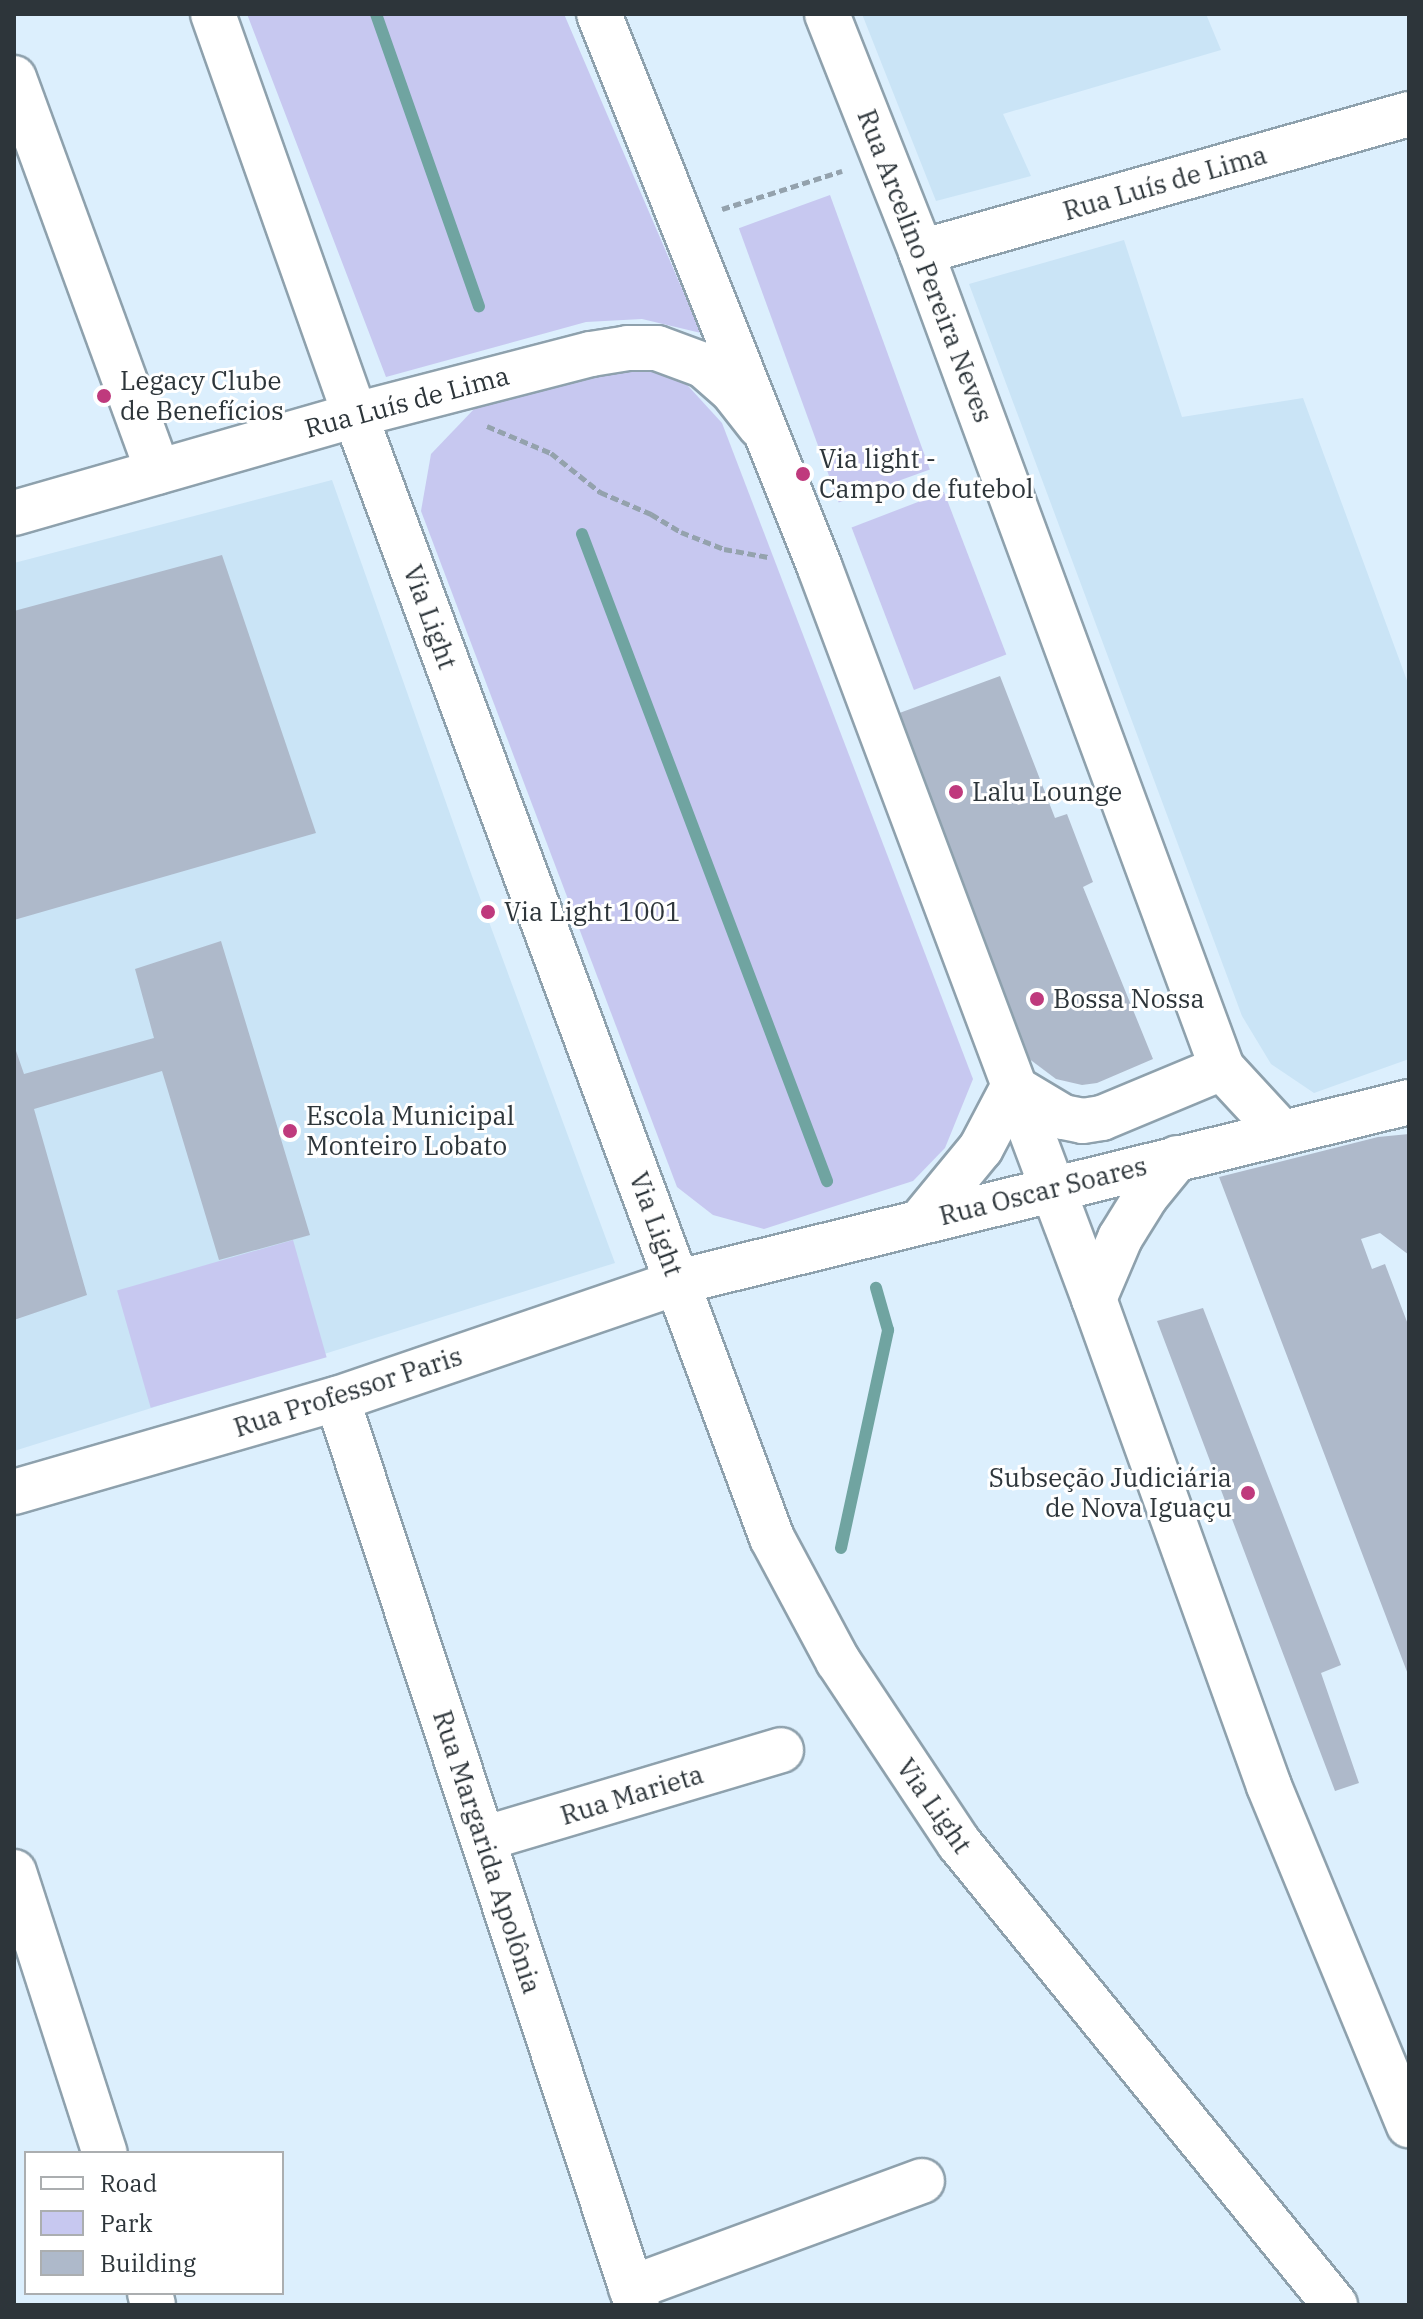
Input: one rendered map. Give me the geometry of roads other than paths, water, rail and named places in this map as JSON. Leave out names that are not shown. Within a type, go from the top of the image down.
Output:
[{"type":"main road","name":"Via Light","points":[[213,14],[355,415],[772,1538],[838,1661],[959,1843],[1335,2305]]},
{"type":"main road","points":[[599,14],[820,568],[1094,1299],[1269,1786],[1409,2125]]},
{"type":"main road","name":"Rua Arcelino Pereira Neves","points":[[827,14],[921,252],[1222,1068],[1281,1132]]},
{"type":"main road","points":[[14,78],[158,472]]},
{"type":"main road","name":"Rua Luís de Lima","points":[[921,252],[1409,114]]},
{"type":"main road","name":"Rua Luís de Lima","points":[[14,513],[355,415],[591,354],[627,348],[657,348],[694,360],[718,377],[771,441]]},
{"type":"main road","points":[[1013,1087],[1063,1117],[1083,1121],[1102,1118],[1222,1068]]},
{"type":"main road","points":[[921,1221],[981,1148],[1013,1087]]},
{"type":"main road","name":"Rua Oscar Soares","points":[[678,1282],[1409,1102]]},
{"type":"main road","points":[[1094,1299],[1126,1227],[1177,1158]]},
{"type":"main road","name":"Rua Professor Paris","points":[[14,1492],[337,1399],[678,1282]]},
{"type":"main road","name":"Rua Margarida Apolônia","points":[[337,1399],[634,2296]]},
{"type":"main road","name":"Rua Marieta","points":[[483,1839],[781,1750]]},
{"type":"main road","points":[[14,1872],[104,2151]]},
{"type":"main road","points":[[634,2296],[922,2181]]},
{"type":"waterway","points":[[376,14],[479,306]]},
{"type":"waterway","points":[[582,534],[827,1181]]},
{"type":"waterway","points":[[841,1548],[888,1330],[876,1288]]},
{"type":"place","name":"Legacy Clube de Benefícios","points":[[104,396]]},
{"type":"place","name":"Via light - Campo de futebol","points":[[803,474]]},
{"type":"place","name":"Lalu Lounge","points":[[956,792]]},
{"type":"place","name":"Via Light 1001","points":[[488,912]]},
{"type":"place","name":"Bossa Nossa","points":[[1037,999]]},
{"type":"place","name":"Escola Municipal Monteiro Lobato","points":[[290,1131]]},
{"type":"place","name":"Subseção Judiciária de Nova Iguaçu","points":[[1248,1493]]}]
